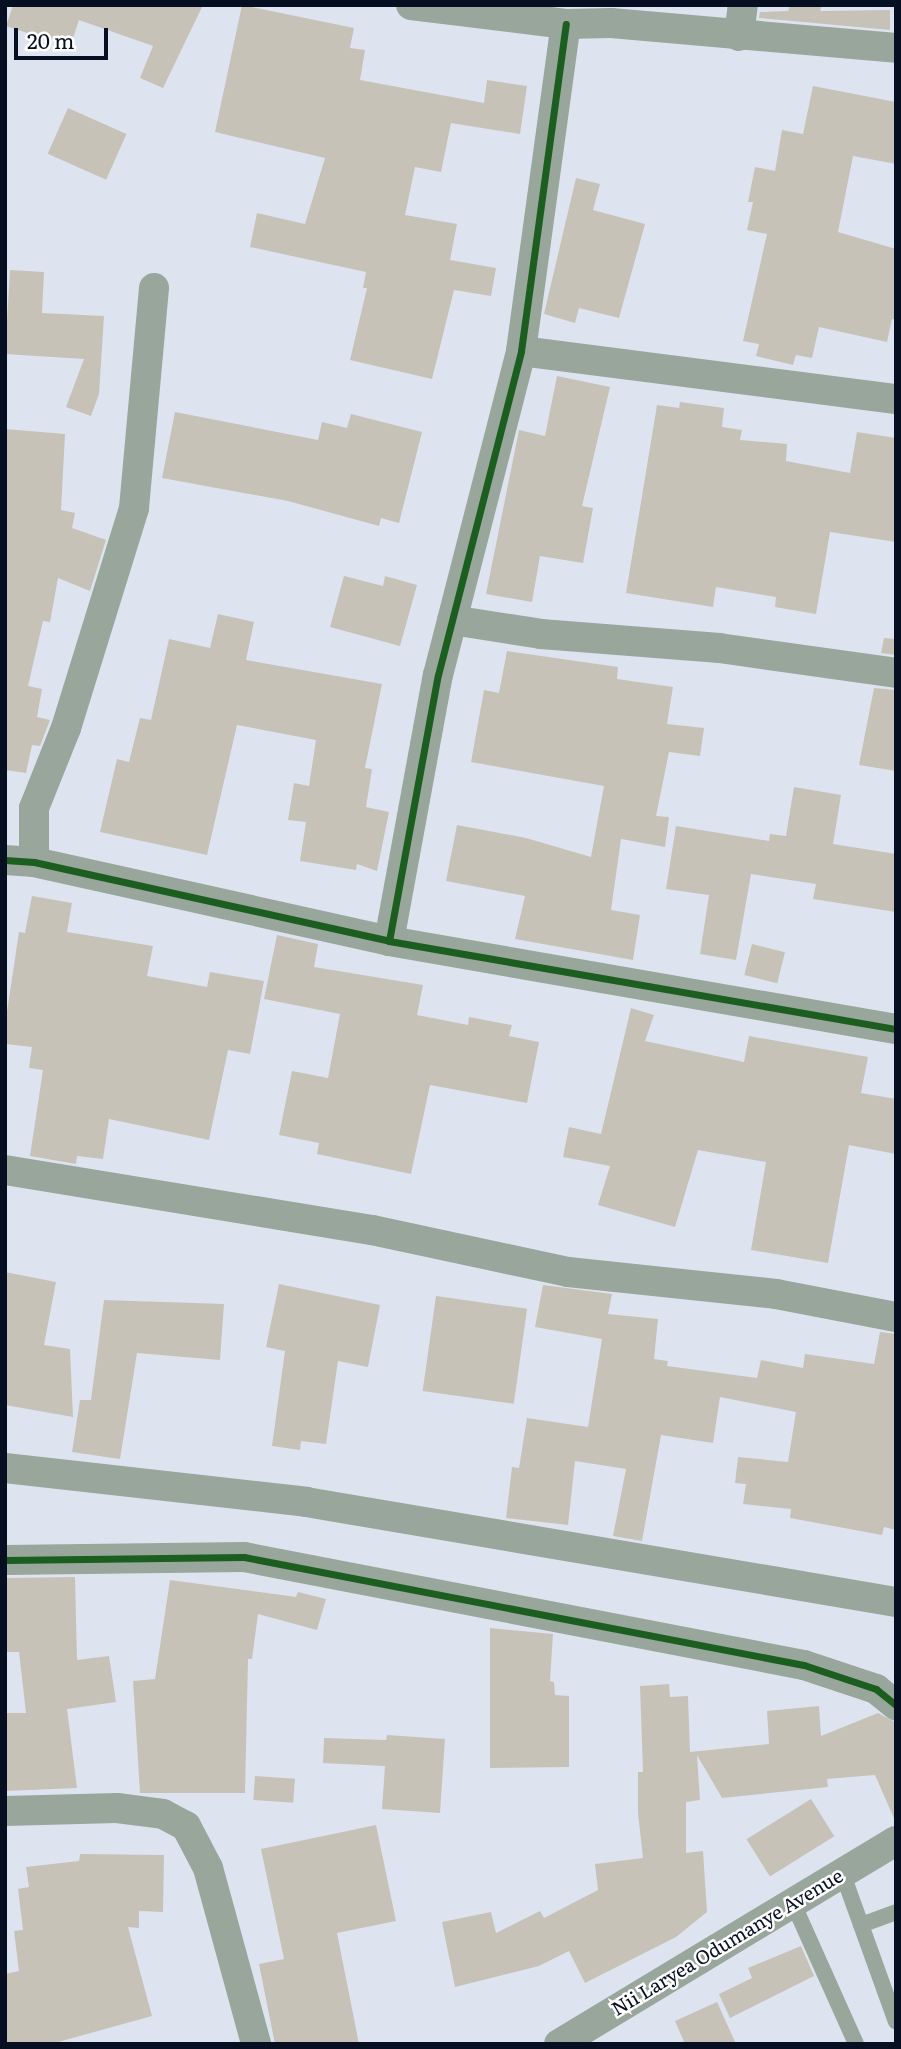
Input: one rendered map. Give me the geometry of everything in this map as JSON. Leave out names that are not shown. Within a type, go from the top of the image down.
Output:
[{"type":"street","points":[[411,5],[566,24],[611,23],[896,48]]},
{"type":"street","points":[[738,36],[743,5]]},
{"type":"street","points":[[389,941],[452,620],[521,351],[566,24]]},
{"type":"street","points":[[155,288],[134,508],[66,728],[34,808],[20,861],[389,941],[896,1029]]},
{"type":"street","points":[[521,351],[896,399]]},
{"type":"street","points":[[452,620],[541,634],[719,648],[896,673]]},
{"type":"street","points":[[5,1170],[372,1230],[568,1272],[776,1294],[896,1317]]},
{"type":"street","points":[[5,1468],[306,1502],[896,1602]]},
{"type":"street","points":[[5,1560],[244,1557],[804,1665],[876,1689],[896,1705]]},
{"type":"street","points":[[5,1811],[117,1808],[163,1814],[186,1826],[208,1868],[256,2044]]},
{"type":"street","name":"Nii Laryea Odumanye Avenue","points":[[558,2044],[896,1841]]},
{"type":"lane","points":[[842,1872],[896,2021]]},
{"type":"lane","points":[[793,1903],[856,2044]]},
{"type":"lane","points":[[861,1925],[896,1912]]},
{"type":"building","points":[[13,5],[203,5],[163,88],[140,78],[153,46],[79,20],[70,47],[6,26]]},
{"type":"building","points":[[242,5],[354,28],[350,48],[365,50],[360,80],[484,103],[487,80],[527,86],[520,134],[451,123],[441,172],[415,167],[405,215],[457,224],[450,260],[496,268],[491,296],[454,290],[432,379],[350,360],[367,288],[363,288],[366,272],[250,247],[257,213],[305,224],[325,158],[215,132]]},
{"type":"building","points":[[790,5],[822,5],[820,11],[890,10],[890,30],[759,18],[760,12],[788,11]]},
{"type":"building","points":[[813,86],[896,102],[896,164],[853,156],[838,232],[896,249],[896,320],[892,319],[887,342],[819,327],[812,358],[796,355],[793,365],[756,356],[759,344],[743,341],[767,234],[747,230],[753,202],[748,202],[755,167],[775,171],[782,130],[803,134]]},
{"type":"building","points":[[68,108],[126,134],[106,180],[48,154]]},
{"type":"building","points":[[576,178],[600,184],[593,210],[645,224],[619,318],[579,308],[575,323],[544,314]]},
{"type":"building","points":[[10,270],[44,272],[42,313],[104,316],[99,394],[91,416],[66,407],[84,359],[5,354]]},
{"type":"building","points":[[557,376],[610,387],[582,506],[593,508],[583,563],[540,556],[532,602],[486,594],[519,430],[545,436]]},
{"type":"building","points":[[680,402],[724,408],[722,427],[742,430],[740,440],[787,444],[786,461],[850,473],[857,432],[896,438],[896,542],[830,532],[816,614],[775,607],[776,597],[716,587],[713,607],[626,593],[657,405],[679,408]]},
{"type":"building","points":[[175,412],[318,440],[322,422],[347,428],[351,414],[422,432],[399,523],[381,518],[379,526],[288,501],[162,478]]},
{"type":"building","points":[[5,429],[65,434],[61,510],[75,513],[72,528],[106,540],[90,591],[58,578],[50,622],[43,621],[28,686],[42,689],[37,717],[50,720],[40,746],[32,745],[26,773],[5,770]]},
{"type":"building","points":[[344,576],[383,586],[385,576],[417,585],[400,646],[330,627]]},
{"type":"building","points":[[218,614],[254,622],[246,660],[382,684],[365,768],[372,769],[366,807],[389,812],[377,871],[357,864],[356,870],[300,861],[306,822],[288,820],[294,783],[309,786],[316,740],[237,725],[207,855],[100,832],[117,759],[129,762],[140,718],[151,720],[169,639],[210,648]]},
{"type":"building","points":[[884,638],[896,639],[896,655],[881,653]]},
{"type":"building","points":[[507,651],[618,667],[617,679],[673,687],[667,724],[704,728],[700,756],[669,752],[656,816],[669,817],[665,847],[621,839],[611,910],[640,915],[633,960],[515,939],[525,896],[446,881],[457,825],[526,838],[591,857],[604,786],[471,762],[484,690],[499,693]]},
{"type":"building","points":[[874,688],[896,690],[896,771],[859,765]]},
{"type":"building","points":[[794,787],[841,795],[833,844],[896,854],[896,912],[813,899],[816,884],[751,874],[736,960],[700,954],[709,895],[666,889],[676,826],[769,841],[770,834],[786,836]]},
{"type":"building","points":[[32,896],[72,903],[67,932],[153,946],[147,976],[207,987],[210,972],[264,981],[250,1054],[228,1050],[209,1140],[109,1119],[103,1159],[77,1156],[76,1164],[30,1156],[43,1070],[29,1068],[32,1047],[5,1044],[5,1025],[19,932],[25,933]]},
{"type":"building","points":[[277,935],[318,944],[314,967],[423,985],[417,1015],[468,1025],[469,1017],[512,1025],[509,1036],[539,1042],[527,1103],[430,1085],[411,1174],[317,1154],[319,1143],[279,1135],[292,1071],[328,1078],[340,1014],[264,999]]},
{"type":"building","points":[[752,944],[785,952],[777,983],[744,975]]},
{"type":"building","points":[[631,1008],[654,1015],[645,1041],[744,1062],[749,1036],[868,1057],[861,1093],[896,1099],[896,1154],[849,1145],[828,1263],[751,1250],[766,1162],[698,1150],[675,1227],[598,1205],[610,1166],[563,1157],[569,1127],[601,1134]]},
{"type":"building","points":[[5,1272],[56,1282],[44,1345],[70,1349],[73,1417],[5,1405]]},
{"type":"building","points":[[279,1284],[380,1305],[368,1367],[338,1361],[326,1444],[301,1441],[300,1450],[272,1446],[285,1351],[266,1347]]},
{"type":"building","points":[[543,1285],[612,1294],[608,1314],[658,1319],[654,1359],[668,1361],[667,1366],[757,1378],[761,1360],[803,1368],[805,1354],[874,1364],[880,1332],[896,1334],[896,1530],[884,1527],[882,1535],[790,1518],[791,1509],[743,1504],[746,1484],[735,1483],[738,1457],[788,1462],[796,1412],[720,1397],[713,1443],[661,1435],[642,1541],[613,1536],[626,1469],[575,1461],[568,1525],[506,1518],[512,1467],[519,1468],[527,1418],[588,1427],[602,1339],[535,1327]]},
{"type":"building","points":[[436,1296],[527,1309],[514,1404],[423,1391]]},
{"type":"building","points":[[104,1300],[224,1304],[220,1360],[137,1353],[120,1459],[72,1452],[80,1400],[91,1400]]},
{"type":"building","points":[[75,1577],[77,1660],[109,1656],[116,1702],[67,1709],[77,1788],[5,1791],[5,1713],[26,1713],[19,1652],[5,1652],[5,1578]]},
{"type":"building","points":[[170,1580],[296,1597],[298,1592],[326,1599],[317,1630],[258,1614],[252,1659],[248,1659],[245,1793],[140,1793],[133,1681],[155,1679]]},
{"type":"building","points":[[490,1628],[553,1634],[550,1681],[554,1682],[555,1695],[569,1696],[569,1767],[490,1768]]},
{"type":"building","points":[[669,1684],[670,1697],[688,1696],[690,1752],[769,1744],[767,1711],[819,1706],[821,1736],[878,1713],[895,1722],[896,1823],[875,1775],[827,1779],[828,1787],[722,1798],[697,1755],[700,1800],[686,1802],[686,1853],[703,1851],[707,1912],[676,1937],[585,1983],[569,1951],[539,1966],[455,1987],[442,1922],[491,1912],[496,1933],[540,1911],[544,1918],[598,1890],[595,1864],[643,1858],[638,1813],[638,1772],[643,1772],[640,1686]]},
{"type":"building","points":[[387,1735],[445,1739],[440,1813],[382,1809],[385,1766],[323,1763],[324,1738],[386,1740]]},
{"type":"building","points":[[255,1776],[295,1779],[293,1803],[253,1800]]},
{"type":"building","points":[[811,1799],[834,1836],[770,1877],[747,1839]]},
{"type":"building","points":[[376,1825],[396,1921],[337,1933],[359,2044],[275,2044],[259,1964],[284,1959],[261,1849]]},
{"type":"building","points":[[80,1854],[164,1855],[163,1912],[139,1911],[139,1928],[128,1927],[152,2016],[51,2044],[5,2044],[5,1974],[19,1971],[14,1931],[23,1930],[18,1889],[29,1887],[26,1867],[79,1861]]},
{"type":"building","points":[[801,1946],[814,1976],[730,2018],[719,1994],[752,1978],[748,1968]]},
{"type":"building","points":[[717,2002],[736,2044],[685,2044],[675,2021]]},
{"type":"cycle path","points":[[389,941],[438,675],[521,351],[566,24]]},
{"type":"cycle path","points":[[5,860],[34,862],[389,941],[896,1029]]},
{"type":"cycle path","points":[[5,1560],[244,1557],[804,1665],[876,1689],[896,1705]]}]
